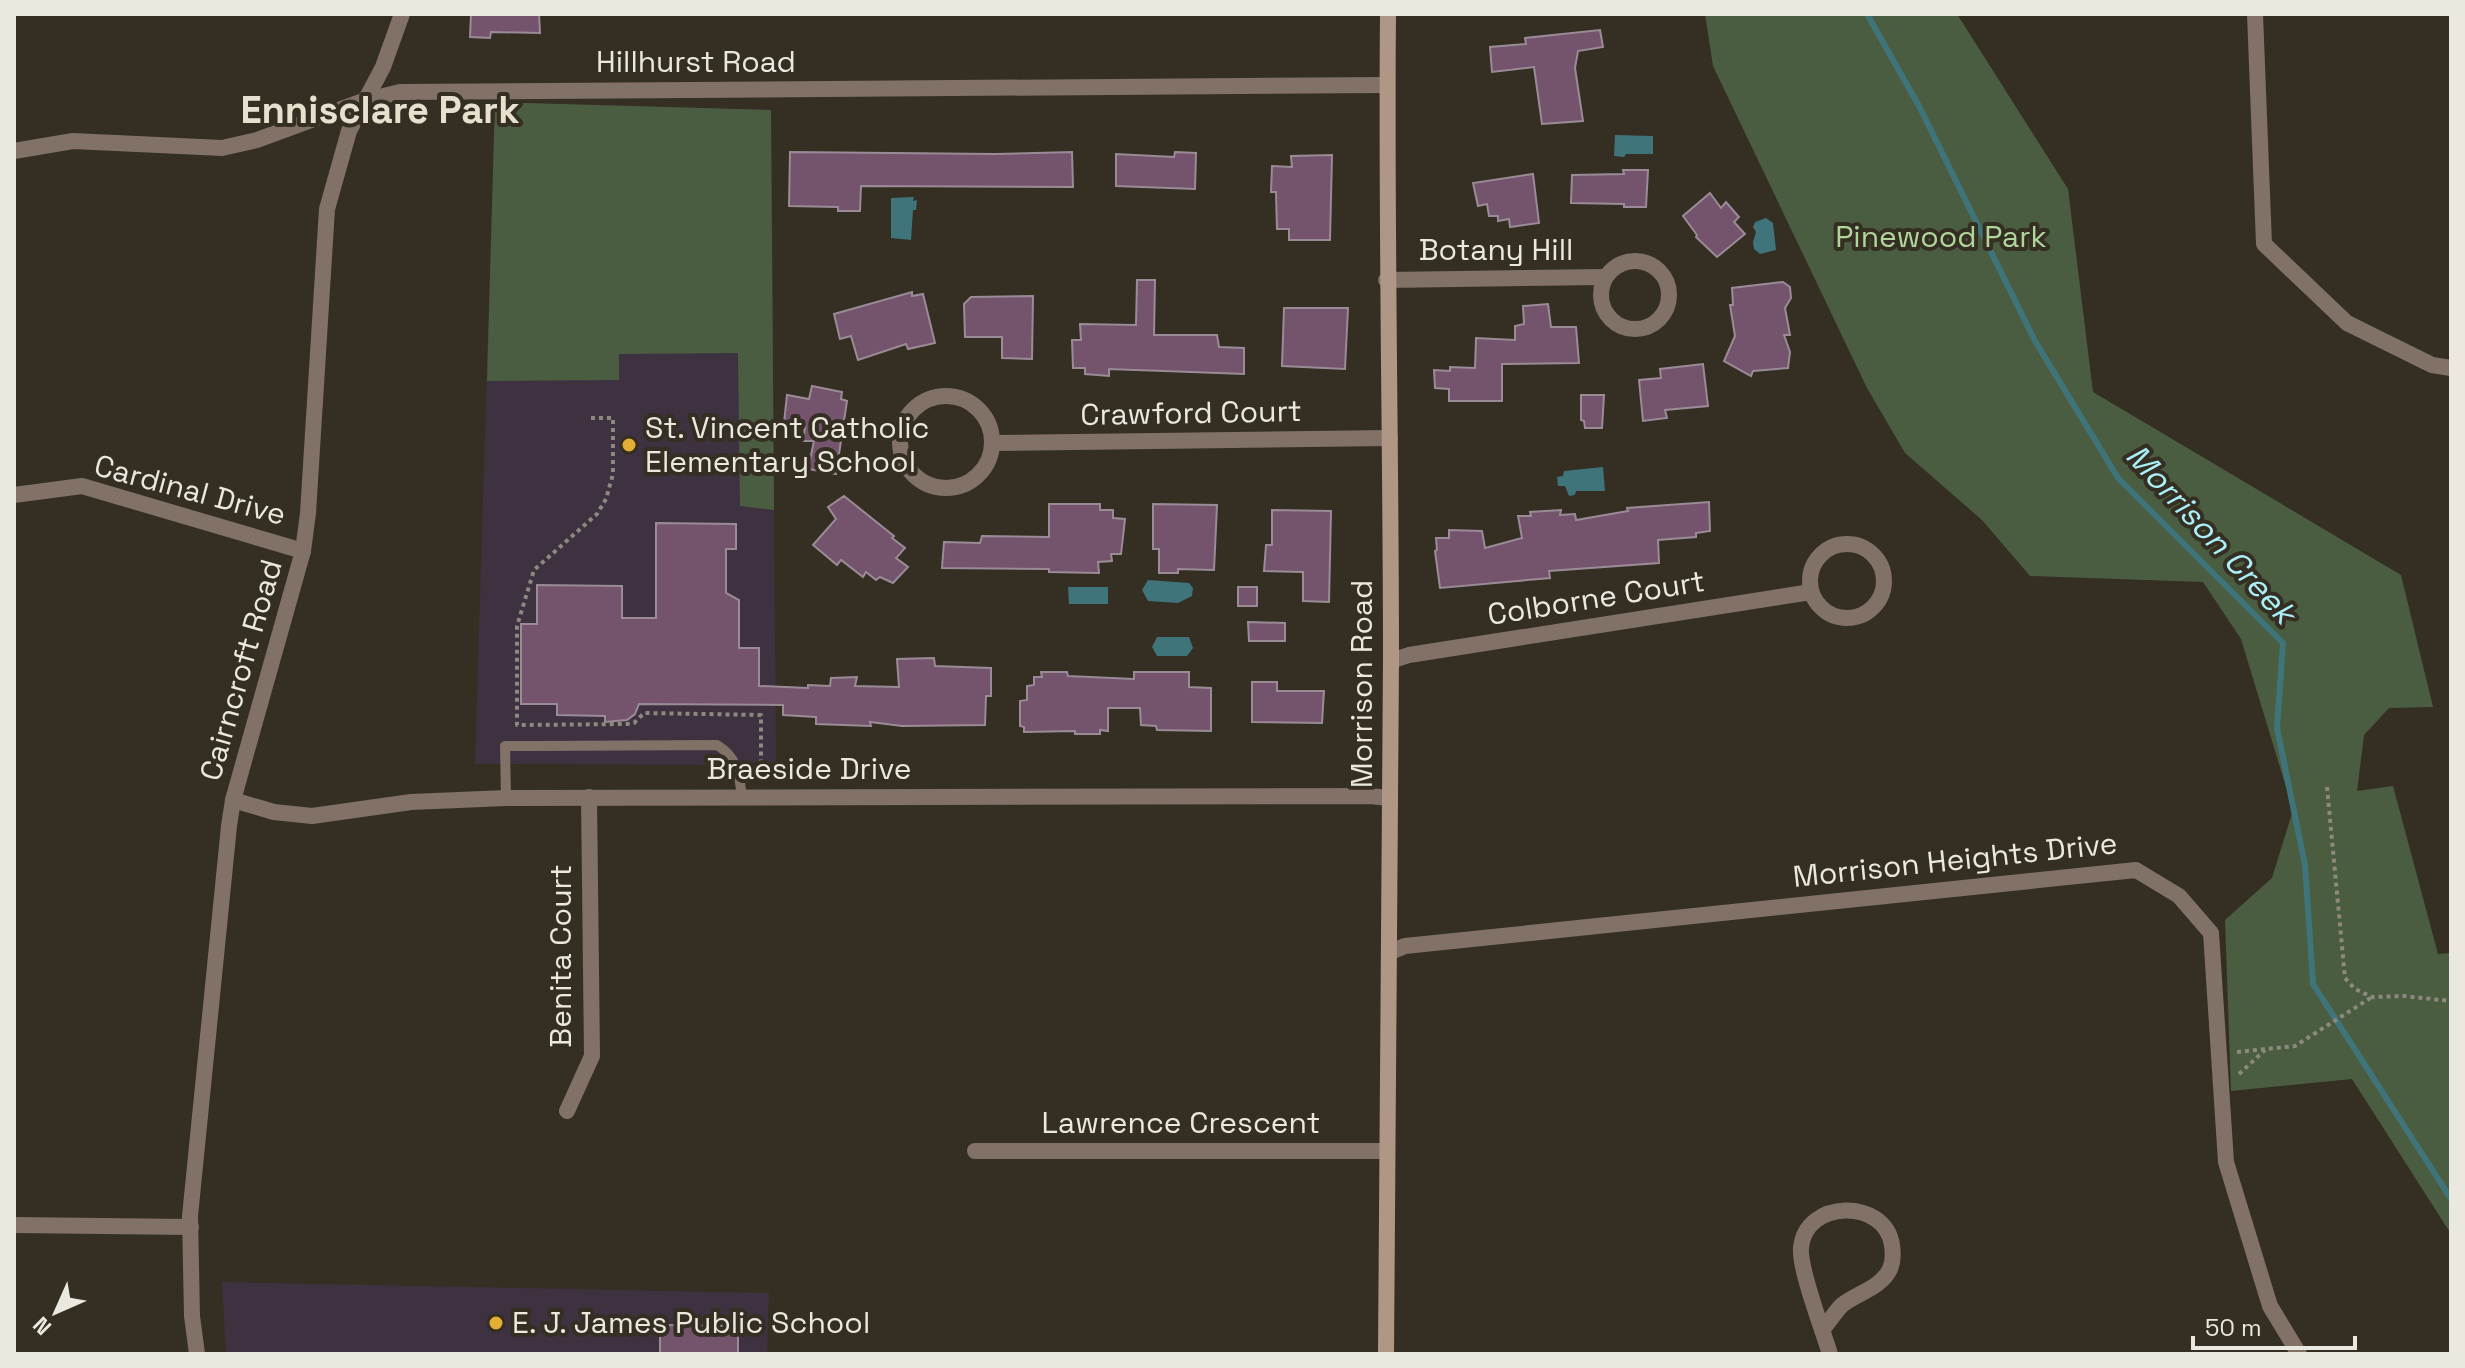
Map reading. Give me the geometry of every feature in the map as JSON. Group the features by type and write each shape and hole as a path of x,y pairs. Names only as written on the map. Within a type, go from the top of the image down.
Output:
{"street":[{"name":"Cairncroft Road","path":"197,1354 192,1316 191,1227 233,800 303,551 327,209 349,131 383,67 402,14"},
{"name":"Morrison Road","path":"1386,1354 1391,661 1386,280 1388,14"},
{"path":"2255,14 2264,244 2347,323 2432,365 2451,368"},
{"name":"Hillhurst Road","path":"14,151 73,141 222,148 257,140 363,101 400,92 1387,85"},
{"name":"Botany Hill","path":"1386,280 1605,277 1621,264 1631,261 1651,265 1666,281 1669,291 1664,313 1656,321 1634,329 1612,321 1601,300 1605,277"},
{"path":"942,396 961,398 978,408 989,424 992,443 988,462 976,477 959,486 940,488 922,481 908,468 901,450 901,431 909,413 924,401 942,396"},
{"name":"Crawford Court","path":"992,443 1390,438"},
{"name":"Cardinal Drive","path":"14,495 82,486 303,551"},
{"path":"1850,544 1872,553 1884,574 1884,586 1873,608 1850,619 1826,613 1811,592 1811,568 1826,550 1837,545 1850,544"},
{"name":"Colborne Court","path":"1391,661 1409,655 1811,592"},
{"name":"Benita Court","path":"567,1111 592,1056 589,797"},
{"name":"Braeside Drive","path":"233,800 274,812 312,816 411,802 506,798 1389,798"},
{"name":"Morrison Heights Drive","path":"1390,952 1405,946 2136,870 2179,896 2211,933 2226,1162 2270,1306 2299,1354"},
{"name":"Lawrence Crescent","path":"975,1151 1386,1151"},
{"path":"1823,1329 1842,1306 1880,1282 1890,1269 1893,1254 1890,1233 1876,1218 1858,1210 1840,1211 1816,1220 1803,1240 1801,1251 1830,1354"},
{"path":"14,1225 191,1227"}],"lane":[{"path":"506,798 505,746 717,745 738,767 742,797"}],"path":[{"path":"591,418 613,418 611,486 597,514 534,570 517,626 517,725 627,724 634,723 644,713 761,715 761,767"},
{"path":"2327,787 2345,978 2355,989 2372,997 2403,996 2451,1001"},
{"path":"2218,1050 2237,1053 2295,1046 2372,997"},
{"path":"2221,1092 2267,1049"}],"shaded area":[{"name":"St. Vincent Catholic Elementary School","path":"495,102 771,110 776,765 475,764"},
{"name":"E. J. James Public School","path":"222,1282 769,1293 767,1354 226,1354"}],"green space":[{"name":"Pinewood Park","path":"1705,14 1957,14 2068,189 2093,392 2401,575 2433,707 2389,708 2364,735 2357,791 2393,786 2438,954 2451,953 2451,1234 2352,1079 2231,1091 2225,920 2272,878 2293,810 2241,639 2203,582 2030,576 1982,520 1905,453 1867,388 1713,66"},
{"path":"495,102 771,110 774,510 740,506 738,353 619,354 619,380 487,381"}],"water":[{"path":"1615,135 1653,136 1653,154 1614,156"},
{"path":"914,197 913,201 917,200 916,210 913,210 911,240 891,238 891,198"},
{"path":"1766,218 1773,223 1776,250 1760,254 1754,249 1756,232 1753,227 1755,222"},
{"path":"1603,467 1605,491 1576,491 1575,495 1569,496 1565,486 1558,486 1557,477 1563,476 1564,471"},
{"path":"1148,580 1189,583 1193,588 1192,596 1178,603 1148,601 1142,590"},
{"path":"1068,587 1108,587 1108,604 1069,604"},
{"path":"1157,637 1189,637 1193,648 1187,656 1157,656 1152,647"}],"building":[{"path":"471,14 539,14 540,33 491,32 490,38 470,37"},
{"path":"1600,30 1603,47 1578,51 1575,68 1583,121 1542,124 1534,67 1492,72 1490,47 1526,44 1525,38"},
{"path":"790,152 1072,152 1073,187 861,186 860,211 838,211 838,207 789,206"},
{"path":"1175,152 1196,153 1195,189 1116,186 1116,154 1174,157"},
{"path":"1332,155 1330,240 1289,240 1289,229 1277,229 1276,192 1271,192 1272,166 1292,167 1291,156"},
{"path":"1623,170 1648,170 1646,207 1571,203 1572,175 1624,174"},
{"path":"1533,174 1539,223 1510,227 1509,219 1498,221 1498,216 1489,216 1487,204 1478,206 1473,183"},
{"path":"1710,193 1721,208 1726,202 1739,217 1734,222 1745,234 1717,257 1696,237 1683,216"},
{"path":"1137,280 1155,280 1154,335 1217,335 1219,347 1244,348 1244,374 1109,369 1109,376 1085,374 1085,368 1073,368 1072,340 1081,340 1080,324 1136,325"},
{"path":"1783,282 1790,287 1791,298 1785,308 1790,335 1784,335 1790,352 1788,368 1753,371 1751,376 1724,361 1735,336 1730,305 1733,305 1732,288"},
{"path":"912,292 912,296 923,294 935,343 908,349 906,344 858,360 851,336 840,339 834,314"},
{"path":"1033,296 1032,359 1002,358 1002,337 965,337 964,304 971,297"},
{"path":"1548,304 1551,327 1576,327 1579,363 1502,364 1502,401 1449,401 1449,389 1435,388 1434,370 1475,368 1476,338 1515,340 1515,326 1524,324 1523,306"},
{"path":"1284,308 1348,308 1345,369 1282,366"},
{"path":"1703,364 1708,406 1665,410 1667,418 1643,421 1639,380 1661,378 1660,369"},
{"path":"812,386 842,392 841,399 847,401 836,474 808,469 814,441 803,441 805,427 784,423 787,395 809,399"},
{"path":"1581,395 1604,395 1602,428 1585,428 1581,420"},
{"path":"844,496 905,548 896,558 908,567 893,583 880,577 876,580 866,572 863,577 841,560 837,565 813,545 836,519 828,507"},
{"path":"1709,502 1710,531 1696,533 1696,537 1658,540 1659,563 1549,571 1550,578 1440,588 1436,538 1449,538 1449,530 1482,531 1485,548 1522,538 1518,516 1531,516 1530,512 1561,510 1560,515 1575,514 1576,520 1628,511 1627,508"},
{"path":"1049,504 1100,504 1100,510 1113,510 1113,518 1125,519 1121,554 1111,554 1112,561 1098,562 1099,573 1049,572 1049,569 942,568 944,542 980,543 982,536 1049,537"},
{"path":"1153,504 1217,505 1214,570 1178,569 1178,573 1159,573 1159,549 1153,549"},
{"path":"1272,510 1331,511 1329,602 1303,601 1303,572 1264,571 1266,545 1272,545"},
{"path":"656,523 736,524 736,549 726,549 726,593 739,600 739,648 759,648 759,686 830,686 831,678 857,677 855,686 899,687 897,659 934,658 935,666 991,668 991,696 986,696 985,725 816,724 816,717 783,715 783,705 639,704 635,714 627,720 605,722 605,716 557,715 557,704 521,704 521,624 537,624 537,585 622,586 622,618 656,618"},
{"path":"1238,587 1257,587 1257,606 1238,606"},
{"path":"1248,622 1285,623 1285,641 1249,641"},
{"path":"1041,672 1134,679 1134,672 1189,672 1189,687 1211,688 1211,731 1157,730 1156,726 1141,725 1140,708 1108,708 1108,731 1100,730 1100,734 1024,732 1024,727 1020,726 1020,701 1027,700 1027,686 1034,685 1034,677 1042,677"},
{"path":"1252,682 1277,682 1277,691 1324,691 1322,723 1252,722"},
{"path":"660,1325 738,1326 738,1354 660,1354"}],"waterway":[{"name":"Morrison Creek","path":"1867,14 1919,106 2035,341 2118,478 2283,643 2277,728 2305,865 2313,984 2451,1199"}],"place":[{"name":"St. Vincent Catholic Elementary School","path":"629,445"},
{"name":"E. J. James Public School","path":"496,1323"}],"district":[{"name":"Ennisclare Park","path":"380,110"}]}
